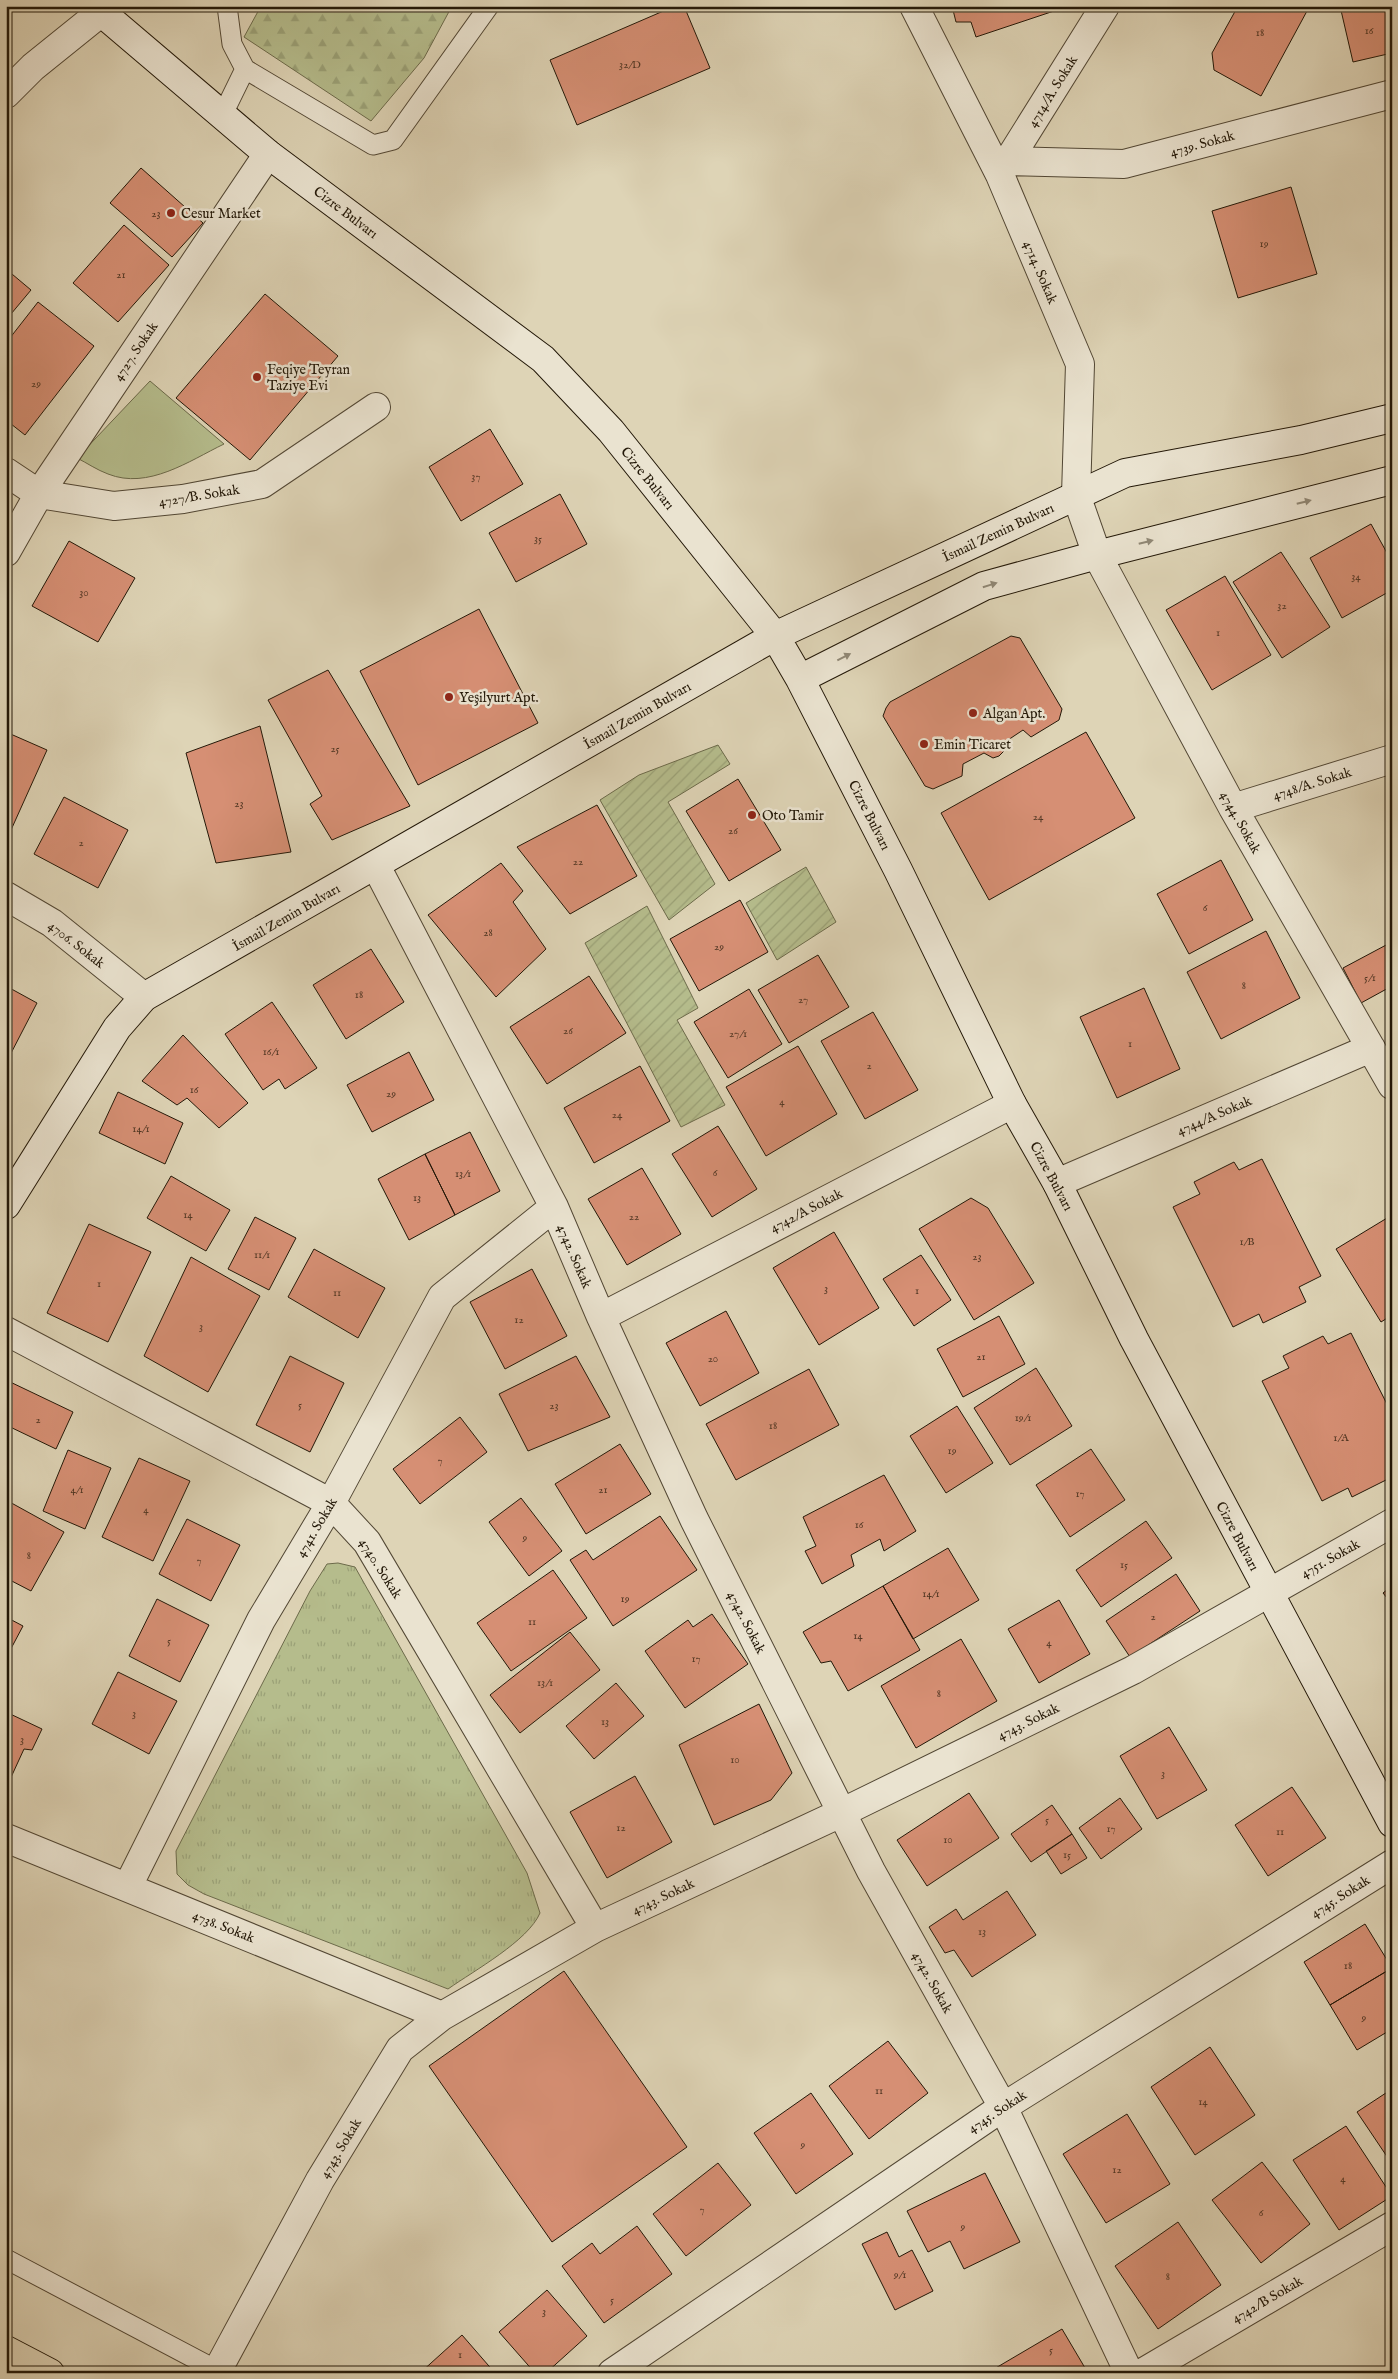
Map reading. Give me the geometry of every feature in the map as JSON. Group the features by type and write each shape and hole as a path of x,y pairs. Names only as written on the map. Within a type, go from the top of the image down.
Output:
{"main road":[{"path":"6,2350 50,2373"}],"street":[{"name":"4714. Sokak","path":"914,6 1004,168 1080,364 1076,495 1097,555"},
{"name":"4714/A. Sokak","path":"1004,168 1105,6"},
{"path":"6,94 33,67 97,10"},
{"name":"Cizre Bulvarı","path":"97,10 268,154 543,359 611,431 775,636 800,679 898,870 1012,1104 1057,1183 1134,1339 1267,1592 1392,1823"},
{"name":"4739. Sokak","path":"1004,168 1124,164 1392,94"},
{"name":"4727. Sokak","path":"6,552 39,494 268,154"},
{"name":"4727/B. Sokak","path":"6,472 39,494 114,506 183,499 262,484 376,407"},
{"name":"İsmail Zemin Bulvarı","path":"6,1205 116,1028 144,997 376,866 775,636 1124,473 1301,440 1392,418"},
{"path":"800,679 984,586 1097,555 1392,480"},
{"name":"4744. Sokak","path":"1097,555 1233,808 1392,1085"},
{"name":"4748/A. Sokak","path":"1233,808 1392,759"},
{"name":"4742. Sokak","path":"376,866 554,1207 601,1316 694,1519 871,1871 1003,2107 1129,2373"},
{"name":"4706. Sokak","path":"6,896 52,923 144,997"},
{"name":"4744/A Sokak","path":"1057,1183 1371,1048"},
{"name":"4742/A Sokak","path":"601,1316 1012,1104"},
{"name":"4741. Sokak","path":"128,1886 261,1620 331,1503 442,1297 554,1207"},
{"name":"4740. Sokak","path":"6,1331 331,1503 367,1542 595,1928"},
{"name":"4751. Sokak","path":"1267,1592 1392,1523"},
{"name":"4743. Sokak","path":"218,2372 320,2180 400,2049 442,2016 595,1928 843,1812 1133,1670 1267,1592"},
{"name":"4738. Sokak","path":"6,1838 128,1886 442,2016"},
{"name":"4745. Sokak","path":"612,2373 1003,2107 1392,1864"},
{"name":"4742/B Sokak","path":"1142,2373 1392,2226"}],"lane":[{"path":"227,6 232,44 245,69 372,145 393,140 489,6"},
{"path":"222,116 245,69"},
{"path":"6,2259 218,2372"}],"green space":[{"path":"261,6 452,6 424,58 371,121 244,37"},
{"path":"150,381 224,444 168,471 138,478 123,478 108,474 77,458"},
{"path":"718,745 730,764 668,802 715,884 669,920 600,800 639,775"},
{"path":"806,867 836,922 777,960 746,903"},
{"path":"647,906 698,1008 677,1020 725,1105 681,1127 585,943"},
{"path":"338,1563 355,1567 527,1873 540,1913 534,1924 513,1944 448,1989 204,1894 188,1885 177,1874 176,1851 310,1591 327,1564"}],"building":[{"path":"675,6 684,6 710,68 577,125 550,60"},
{"path":"952,6 1053,6 1054,11 976,37 971,22 956,22"},
{"path":"1238,6 1298,6 1307,11 1261,96 1214,70 1212,53"},
{"path":"1340,6 1392,6 1392,53 1353,62"},
{"path":"141,168 203,223 172,257 110,203"},
{"path":"1291,187 1317,274 1238,298 1212,211"},
{"path":"124,225 169,265 118,322 73,283"},
{"path":"6,269 31,290 6,320"},
{"name":"Feqiye Teyran Taziye Evi","path":"265,294 338,356 250,460 176,398"},
{"path":"38,302 94,346 25,435 6,420 6,343"},
{"path":"490,429 523,484 461,521 429,467"},
{"path":"560,494 587,544 516,582 489,533"},
{"path":"1371,524 1392,562 1392,590 1342,618 1310,558"},
{"path":"69,541 135,578 98,642 32,606"},
{"path":"1281,552 1330,627 1282,658 1233,582"},
{"path":"1225,576 1271,655 1212,690 1166,610"},
{"name":"Yeşilyurt Apt.","path":"479,609 538,723 418,785 360,671"},
{"name":"Algan Apt.","path":"1011,636 1020,638 1062,709 1059,720 1031,737 1023,730 1005,742 1005,750 999,756 993,758 984,753 963,764 962,776 933,789 925,786 883,716 886,708 890,702"},
{"path":"328,670 410,806 332,840 310,804 322,796 268,700"},
{"path":"260,726 291,852 216,863 186,753"},
{"path":"6,732 47,750 11,830 6,828"},
{"path":"1086,732 1135,818 989,900 941,813"},
{"path":"738,779 781,850 729,881 686,811"},
{"path":"64,797 128,830 98,888 34,854"},
{"path":"597,805 637,876 570,914 517,847"},
{"path":"1221,860 1253,920 1189,954 1157,894"},
{"path":"501,863 523,891 513,902 546,949 496,997 428,915"},
{"path":"740,900 768,952 699,991 670,939"},
{"path":"1266,931 1300,998 1221,1039 1187,972"},
{"path":"1388,944 1392,950 1392,986 1361,1003 1343,968"},
{"path":"371,949 404,1002 346,1039 313,985"},
{"path":"818,955 849,1007 789,1043 758,990"},
{"path":"589,976 626,1033 547,1084 510,1027"},
{"path":"6,986 37,1003 8,1059 6,1058"},
{"path":"1144,988 1180,1069 1117,1098 1080,1017"},
{"path":"749,989 782,1044 728,1078 694,1022"},
{"path":"272,1002 317,1068 285,1089 279,1079 263,1090 225,1034"},
{"path":"873,1012 918,1090 865,1119 821,1041"},
{"path":"183,1035 248,1103 219,1128 187,1098 177,1105 142,1081"},
{"path":"798,1046 837,1114 766,1156 726,1087"},
{"path":"409,1052 434,1100 372,1132 347,1085"},
{"path":"640,1066 670,1121 594,1163 564,1108"},
{"path":"118,1092 183,1123 165,1164 99,1133"},
{"path":"718,1126 757,1189 712,1217 672,1154"},
{"path":"470,1132 500,1191 455,1215 425,1154"},
{"path":"425,1154 455,1215 409,1240 378,1179"},
{"path":"1262,1159 1321,1276 1299,1287 1306,1302 1263,1323 1259,1314 1233,1327 1173,1207 1200,1194 1194,1182 1234,1162 1239,1170"},
{"path":"642,1168 681,1234 627,1265 588,1199"},
{"path":"171,1176 230,1210 206,1251 147,1218"},
{"path":"971,1198 988,1208 1034,1283 974,1320 919,1229"},
{"path":"1392,1215 1392,1315 1381,1322 1336,1249"},
{"path":"255,1217 296,1238 269,1290 228,1269"},
{"path":"89,1224 151,1252 108,1342 47,1313"},
{"path":"834,1232 879,1308 819,1345 773,1268"},
{"path":"314,1249 385,1288 358,1338 288,1297"},
{"path":"921,1255 951,1300 914,1326 883,1279"},
{"path":"191,1257 260,1296 208,1392 144,1356"},
{"path":"532,1269 567,1336 505,1369 470,1302"},
{"path":"726,1311 759,1373 700,1406 666,1343"},
{"path":"999,1316 1025,1364 963,1397 937,1349"},
{"path":"1351,1333 1392,1414 1392,1459 1388,1461 1392,1470 1392,1477 1352,1497 1348,1488 1322,1501 1262,1381 1289,1368 1283,1356 1323,1336 1328,1344"},
{"path":"290,1356 344,1383 310,1452 256,1425"},
{"path":"576,1356 610,1417 528,1451 499,1394"},
{"path":"1036,1368 1072,1426 1010,1465 974,1408"},
{"path":"809,1369 839,1425 736,1480 706,1424"},
{"path":"6,1380 73,1412 56,1449 6,1425"},
{"path":"957,1406 993,1463 946,1493 910,1436"},
{"path":"460,1417 487,1452 420,1504 393,1469"},
{"path":"620,1444 651,1494 586,1534 555,1484"},
{"path":"1091,1449 1125,1500 1070,1537 1036,1485"},
{"path":"68,1450 111,1468 85,1529 43,1511"},
{"path":"139,1458 190,1481 153,1561 102,1537"},
{"path":"884,1475 916,1531 884,1551 880,1539 851,1555 854,1566 822,1584 805,1551 816,1546 803,1517"},
{"path":"521,1498 562,1551 529,1576 489,1522"},
{"path":"6,1500 64,1532 31,1591 6,1578"},
{"path":"660,1516 697,1570 613,1626 570,1560 586,1550 593,1560"},
{"path":"187,1519 240,1545 211,1601 159,1574"},
{"path":"1146,1521 1172,1558 1101,1607 1076,1570"},
{"path":"948,1548 979,1600 913,1639 883,1586"},
{"path":"553,1570 587,1618 511,1671 477,1623"},
{"path":"1176,1574 1200,1611 1130,1657 1106,1621"},
{"path":"883,1586 920,1650 848,1691 831,1661 821,1663 803,1632"},
{"path":"1392,1586 1392,1604 1383,1593"},
{"path":"157,1599 209,1625 180,1682 129,1656"},
{"path":"1059,1600 1090,1654 1039,1683 1008,1629"},
{"path":"712,1614 748,1664 685,1708 645,1651 688,1620 693,1627"},
{"path":"6,1617 23,1626 6,1658"},
{"path":"570,1632 600,1670 520,1733 490,1695"},
{"path":"961,1639 997,1701 916,1748 881,1686"},
{"path":"118,1672 177,1701 149,1754 92,1724"},
{"path":"616,1683 644,1716 594,1759 566,1726"},
{"path":"759,1704 792,1773 771,1800 714,1825 679,1745"},
{"path":"6,1712 42,1729 32,1750 24,1749 7,1786"},
{"path":"1169,1727 1207,1790 1157,1819 1120,1756"},
{"path":"635,1776 672,1842 607,1878 570,1812"},
{"path":"1292,1787 1326,1838 1268,1876 1235,1825"},
{"path":"969,1793 999,1838 927,1886 897,1840"},
{"path":"1120,1798 1142,1829 1101,1859 1079,1828"},
{"path":"1052,1805 1072,1834 1031,1862 1011,1834"},
{"path":"1072,1834 1087,1858 1061,1874 1046,1851"},
{"path":"1007,1891 1036,1935 972,1977 954,1950 945,1953 929,1927 956,1909 963,1920"},
{"path":"1365,1924 1392,1968 1330,2005 1304,1962"},
{"path":"1392,1968 1392,2029 1357,2050 1330,2005"},
{"path":"564,1971 687,2147 552,2242 429,2066"},
{"path":"888,2041 928,2093 869,2139 829,2086"},
{"path":"1210,2047 1255,2115 1195,2155 1151,2087"},
{"path":"1392,2089 1392,2164 1357,2112"},
{"path":"811,2093 853,2154 796,2194 754,2133"},
{"path":"1127,2114 1170,2184 1106,2223 1063,2154"},
{"path":"1346,2126 1392,2196 1339,2230 1293,2160"},
{"path":"1262,2162 1310,2224 1261,2263 1212,2200"},
{"path":"718,2163 751,2205 686,2256 653,2214"},
{"path":"985,2173 1020,2242 964,2269 950,2241 928,2252 907,2211"},
{"path":"1178,2222 1221,2285 1158,2329 1115,2266"},
{"path":"637,2226 672,2274 604,2323 562,2266 592,2243 600,2254"},
{"path":"887,2232 899,2257 912,2250 933,2291 895,2310 862,2244"},
{"path":"547,2290 587,2336 546,2373 535,2373 499,2332"},
{"path":"1062,2329 1088,2373 996,2373 994,2369"},
{"path":"462,2335 495,2373 420,2373"}],"place":[{"name":"Cesur Market","path":"171,213"},
{"name":"Feqiye Teyran Taziye Evi","path":"257,377"},
{"name":"Yeşilyurt Apt.","path":"449,697"},
{"name":"Algan Apt.","path":"973,713"},
{"name":"Emin Ticaret","path":"924,744"},
{"name":"Oto Tamir","path":"752,815"}]}
